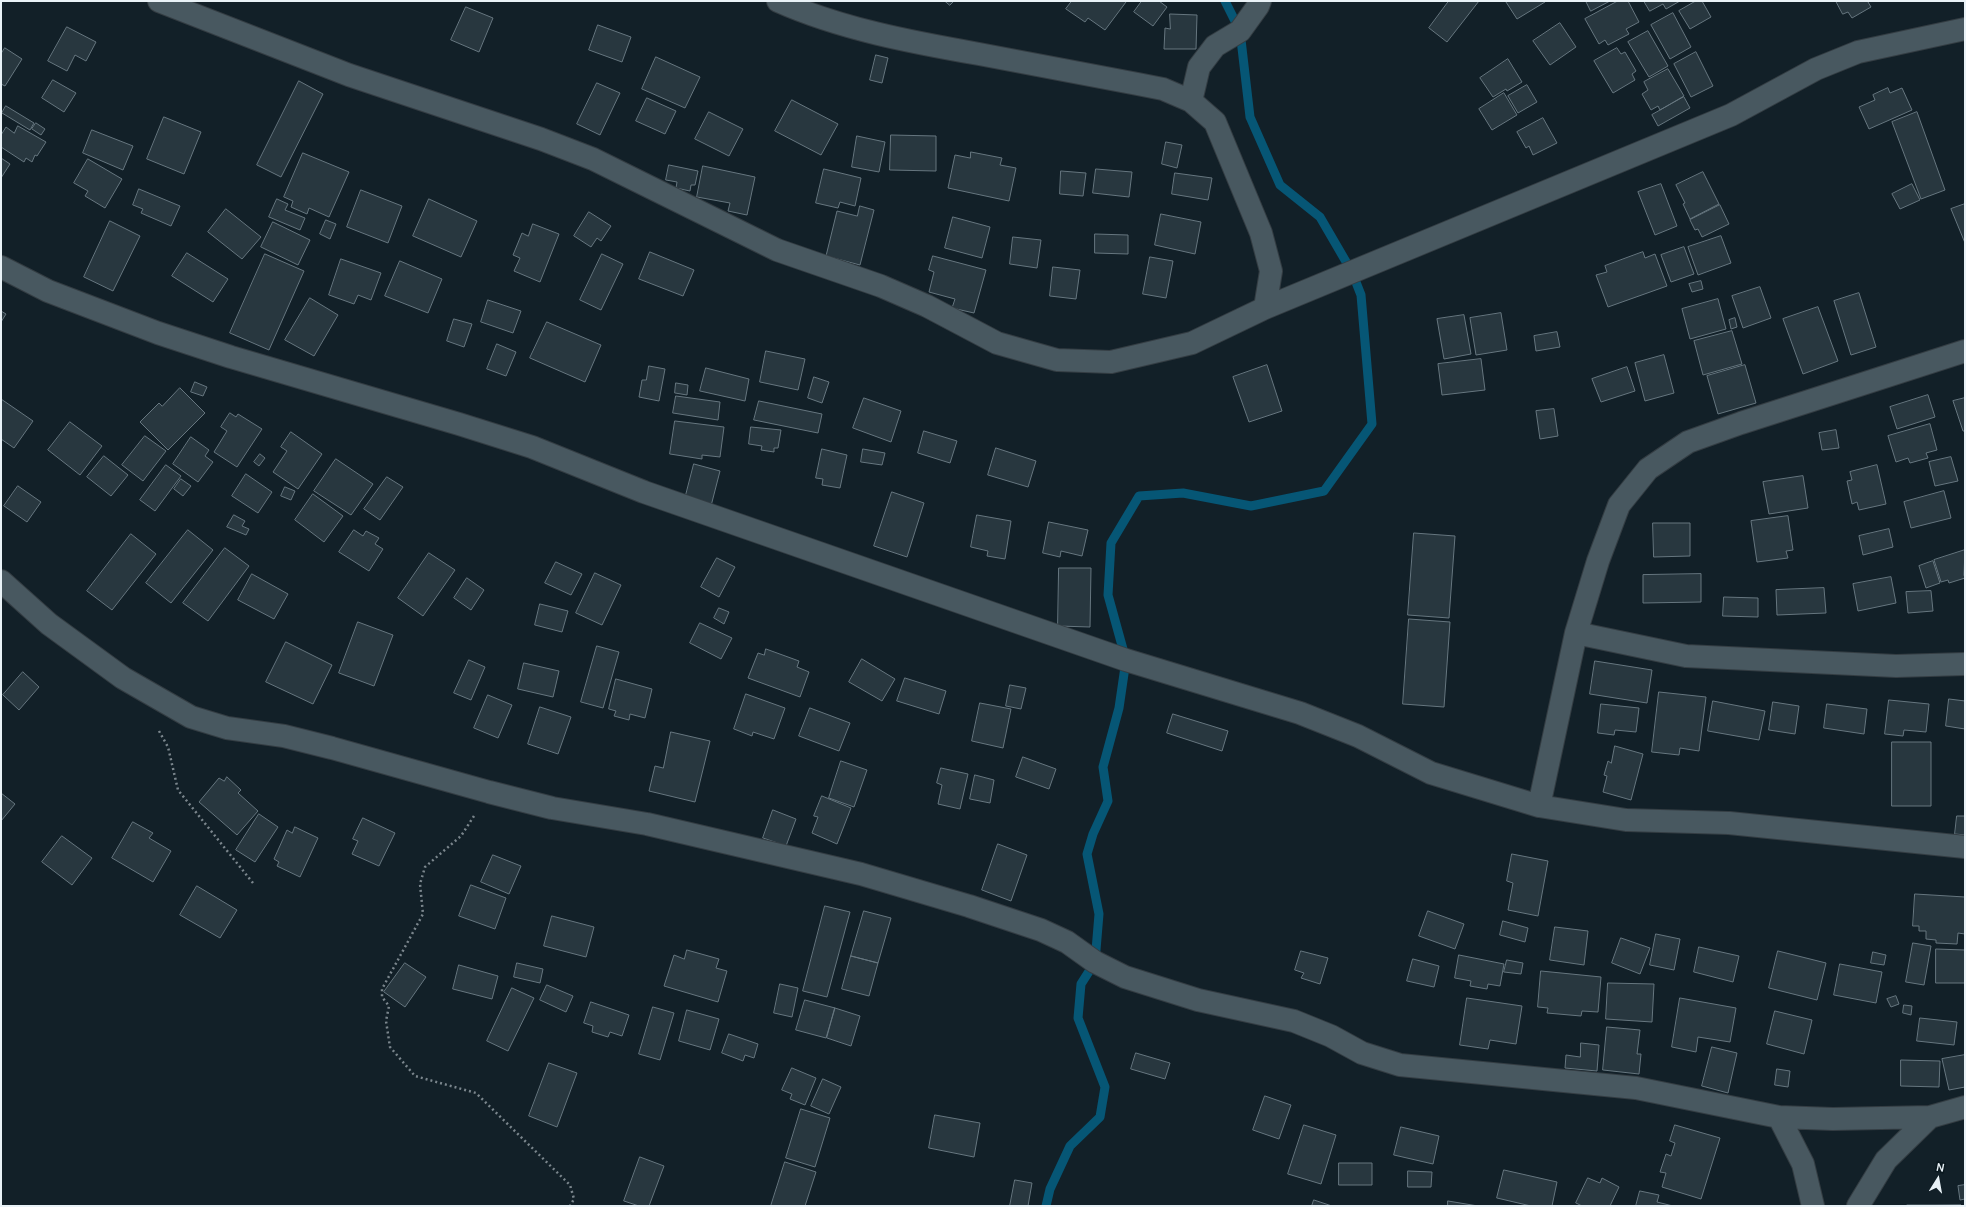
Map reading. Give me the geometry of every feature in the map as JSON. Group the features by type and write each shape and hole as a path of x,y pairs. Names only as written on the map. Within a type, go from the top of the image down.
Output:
{"street":[{"path":"159,1 349,75 541,139 593,159 777,250 882,286 927,306 997,343 1057,360 1111,362 1192,343 1265,308 1731,115 1816,69 1858,52 1965,29"},
{"path":"778,1 795,8 872,32 947,48 1163,89 1191,101 1215,122 1261,233 1271,271 1265,308"},
{"path":"1191,101 1199,67 1215,46 1240,31 1260,1"},
{"path":"1,268 48,291 230,357 532,447 644,492 1126,660 1300,713 1358,736 1430,773 1539,806 1626,820 1729,823 1965,847"},
{"path":"1539,806 1576,633 1598,562 1620,505 1648,469 1688,442 1741,423 1965,351"},
{"path":"1,581 49,624 116,673 191,717 227,728 284,736 332,748 552,808 647,824 853,872 962,904 1041,930 1067,942 1095,962 1125,977 1198,1000 1294,1021 1331,1036 1362,1053 1400,1065 1636,1088 1779,1117 1833,1119 1930,1117 1965,1107"},
{"path":"1576,633 1686,656 1896,666 1965,664"},
{"path":"1779,1117 1803,1164 1813,1206"},
{"path":"1858,1206 1886,1160 1930,1117"}],"path":[{"path":"157,728 168,747 178,790 253,883"},
{"path":"489,792 461,836 425,867 420,884 422,914 382,989 382,997 390,1006 386,1020 390,1047 415,1076 476,1093 570,1185 574,1199 570,1206"}],"building":[{"path":"945,1 954,1 950,5"},
{"path":"1072,1 1126,2 1105,30 1088,18 1085,22 1066,9"},
{"path":"1142,1 1159,1 1167,7 1153,26 1134,12"},
{"path":"1449,1 1479,1 1447,42 1429,28"},
{"path":"1586,1 1610,1 1591,11"},
{"path":"1618,1 1628,1 1639,22 1626,29 1629,34 1608,45 1605,40 1599,44 1585,19"},
{"path":"1644,1 1680,1 1666,9 1663,4 1650,11"},
{"path":"1696,1 1702,1 1711,17 1690,29 1679,11"},
{"path":"1836,1 1870,1 1868,2 1871,7 1852,18 1848,12 1843,14"},
{"path":"1506,2 1545,2 1517,19"},
{"path":"466,7 493,18 479,52 451,40"},
{"path":"1673,13 1691,47 1670,59 1651,25"},
{"path":"1170,14 1197,15 1196,49 1164,49 1165,28 1170,29"},
{"path":"1560,23 1576,47 1550,65 1533,41"},
{"path":"598,25 631,37 622,62 589,50"},
{"path":"67,27 96,42 86,61 75,55 67,71 48,61"},
{"path":"1648,31 1668,66 1649,77 1628,42"},
{"path":"5,48 22,59 5,86 1,84 1,54"},
{"path":"1617,48 1621,54 1625,52 1636,71 1632,74 1635,80 1613,93 1594,61"},
{"path":"1696,52 1713,86 1691,97 1674,64"},
{"path":"876,55 888,58 882,83 870,80"},
{"path":"656,57 700,77 685,108 642,89"},
{"path":"1508,59 1522,82 1493,97 1480,78"},
{"path":"1668,69 1684,96 1660,110 1658,106 1651,110 1642,94 1648,90 1644,82"},
{"path":"53,80 76,93 64,112 42,98"},
{"path":"299,81 323,94 281,177 257,165"},
{"path":"597,83 620,93 600,135 577,124"},
{"path":"1527,85 1537,102 1518,113 1508,96"},
{"path":"1888,88 1890,93 1902,88 1912,110 1869,129 1859,107 1875,100 1873,95"},
{"path":"1504,93 1517,115 1492,130 1479,109"},
{"path":"1684,97 1690,108 1658,126 1652,115"},
{"path":"647,98 676,111 665,134 636,121"},
{"path":"792,100 838,124 821,155 775,131"},
{"path":"6,106 34,123 30,130 2,113"},
{"path":"709,112 743,129 729,156 695,139"},
{"path":"1917,112 1945,190 1921,199 1892,122"},
{"path":"164,117 201,132 184,174 147,159"},
{"path":"1543,118 1557,143 1533,155 1529,146 1526,148 1517,132"},
{"path":"36,123 45,129 41,135 32,129"},
{"path":"18,126 46,142 37,156 35,155 32,162 26,158 24,162 1,147 1,135 6,127 14,133"},
{"path":"92,130 133,146 123,170 83,153"},
{"path":"891,135 936,136 936,171 890,170"},
{"path":"857,136 885,142 879,172 852,167"},
{"path":"1166,142 1182,145 1177,168 1162,164"},
{"path":"971,152 1002,158 1000,165 1016,168 1009,201 948,188 955,155 970,158"},
{"path":"303,153 349,172 329,217 309,208 307,214 291,207 293,201 284,197"},
{"path":"1,158 10,164 1,178"},
{"path":"88,159 122,179 105,208 85,196 88,191 74,183"},
{"path":"669,165 698,171 695,185 691,185 690,191 676,188 677,182 666,180"},
{"path":"703,166 755,177 747,215 728,211 730,203 697,197"},
{"path":"824,169 861,178 855,206 840,202 838,208 816,203"},
{"path":"1096,169 1132,172 1129,197 1093,193"},
{"path":"1061,171 1086,173 1083,196 1060,194"},
{"path":"1703,172 1719,204 1690,219 1683,204 1685,203 1676,185"},
{"path":"1175,173 1212,178 1208,200 1172,194"},
{"path":"1661,184 1677,226 1655,235 1638,192"},
{"path":"1912,184 1920,200 1900,209 1892,194"},
{"path":"139,189 180,206 171,226 141,213 143,209 133,205"},
{"path":"361,190 402,206 388,243 347,227"},
{"path":"277,199 288,204 285,210 305,218 300,230 269,217"},
{"path":"429,199 477,221 461,257 413,236"},
{"path":"1965,204 1965,243 1951,209"},
{"path":"1720,205 1729,224 1702,237 1698,229 1695,230 1690,220"},
{"path":"860,206 874,210 860,265 826,256 837,211 857,216"},
{"path":"226,209 261,237 242,259 208,232"},
{"path":"589,212 611,226 601,241 597,238 591,247 574,236"},
{"path":"1161,214 1201,222 1195,254 1155,245"},
{"path":"953,217 990,227 982,258 945,248"},
{"path":"326,220 336,224 330,239 320,234"},
{"path":"110,221 140,236 113,291 84,277"},
{"path":"273,222 310,240 298,265 261,247"},
{"path":"533,224 559,234 540,282 514,271 520,258 513,255 522,233 528,236"},
{"path":"1095,234 1128,235 1128,254 1095,253"},
{"path":"1721,236 1731,263 1698,275 1688,247"},
{"path":"1013,237 1041,240 1037,268 1010,264"},
{"path":"1684,247 1694,274 1671,282 1661,255"},
{"path":"650,252 694,270 683,296 639,279"},
{"path":"1643,252 1645,258 1655,254 1667,286 1608,307 1596,275 1607,272 1605,266"},
{"path":"187,253 228,279 213,302 172,276"},
{"path":"265,254 304,271 269,350 230,333"},
{"path":"602,254 623,264 601,310 580,300"},
{"path":"933,256 986,270 974,313 952,308 955,299 929,292 934,272 929,270"},
{"path":"1150,257 1173,261 1166,298 1143,294"},
{"path":"341,259 381,273 371,300 358,295 354,304 329,295"},
{"path":"400,261 442,279 428,313 385,296"},
{"path":"1053,267 1080,270 1076,299 1050,296"},
{"path":"1701,281 1703,289 1692,292 1689,284"},
{"path":"1760,287 1771,318 1743,328 1732,296"},
{"path":"1859,293 1876,347 1851,355 1834,301"},
{"path":"310,298 338,315 314,356 285,340"},
{"path":"1718,299 1726,329 1690,339 1682,309"},
{"path":"488,300 521,311 513,333 481,322"},
{"path":"1818,307 1838,361 1803,374 1783,319"},
{"path":"1,311 6,314 1,322"},
{"path":"1501,313 1507,350 1476,355 1470,318"},
{"path":"1464,315 1471,354 1444,359 1437,319"},
{"path":"1735,318 1737,327 1731,329 1729,320"},
{"path":"454,319 472,324 464,347 447,341"},
{"path":"547,322 601,345 585,382 530,358"},
{"path":"1732,331 1742,364 1703,375 1694,341"},
{"path":"1557,332 1560,347 1536,351 1534,336"},
{"path":"497,344 516,352 506,376 487,369"},
{"path":"766,351 805,359 798,390 760,382"},
{"path":"1664,355 1674,393 1645,401 1635,363"},
{"path":"1481,359 1485,390 1442,395 1438,364"},
{"path":"1267,365 1282,411 1249,422 1233,377"},
{"path":"1745,365 1756,403 1718,414 1707,376"},
{"path":"649,366 665,369 659,401 639,397 642,380 646,380"},
{"path":"1627,367 1635,391 1601,402 1592,379"},
{"path":"706,368 749,379 745,401 700,391"},
{"path":"814,377 829,382 822,403 808,398"},
{"path":"195,382 207,387 203,396 191,392"},
{"path":"676,383 688,385 687,395 675,393"},
{"path":"180,388 205,413 168,450 140,422 159,403 162,406"},
{"path":"1928,395 1935,417 1897,429 1890,407"},
{"path":"676,396 720,402 718,420 673,413"},
{"path":"864,398 901,411 891,442 853,428"},
{"path":"1965,398 1965,431 1963,431 1953,401"},
{"path":"1,399 33,421 14,448 1,439"},
{"path":"759,401 822,414 818,433 754,420"},
{"path":"1554,409 1558,436 1540,439 1536,411"},
{"path":"230,413 236,417 238,414 262,429 237,467 214,452 227,431 221,427"},
{"path":"675,421 724,427 720,457 702,455 702,459 670,454"},
{"path":"70,422 102,446 80,475 48,450"},
{"path":"1930,424 1937,450 1926,453 1928,458 1910,463 1908,458 1896,462 1888,436"},
{"path":"751,427 781,430 778,448 774,448 774,452 761,450 762,446 749,444"},
{"path":"1836,430 1839,448 1822,450 1819,433"},
{"path":"924,431 957,441 950,463 918,453"},
{"path":"291,432 322,454 298,489 273,472 287,451 281,447"},
{"path":"145,436 166,451 143,481 122,465"},
{"path":"191,437 209,450 205,456 213,462 198,482 173,464"},
{"path":"996,448 1036,461 1028,487 988,475"},
{"path":"822,449 847,455 840,488 822,485 823,479 816,478"},
{"path":"863,449 885,453 882,465 861,462"},
{"path":"260,454 265,458 259,466 254,462"},
{"path":"104,456 128,475 111,496 87,477"},
{"path":"1951,457 1958,481 1935,486 1929,462"},
{"path":"336,459 373,484 351,515 314,491"},
{"path":"694,464 720,471 711,506 685,499"},
{"path":"166,465 181,476 155,511 140,500"},
{"path":"1877,465 1886,504 1859,510 1857,502 1852,504 1847,481 1852,480 1850,472"},
{"path":"246,474 272,492 258,513 232,496"},
{"path":"1803,476 1808,508 1769,514 1763,482"},
{"path":"387,477 403,487 380,520 364,509"},
{"path":"181,479 191,486 183,496 174,489"},
{"path":"18,486 41,502 27,522 4,506"},
{"path":"285,487 295,491 291,500 281,496"},
{"path":"1944,491 1951,518 1911,528 1904,502"},
{"path":"892,492 924,503 907,557 874,546"},
{"path":"313,494 343,516 324,542 295,520"},
{"path":"234,515 245,521 242,526 249,529 246,535 227,527"},
{"path":"977,515 1011,521 1005,559 987,556 988,551 971,547"},
{"path":"1788,516 1793,550 1786,551 1788,558 1757,562 1751,521"},
{"path":"1049,522 1088,530 1082,556 1061,551 1060,557 1043,553"},
{"path":"1653,523 1690,523 1690,556 1654,557"},
{"path":"1889,529 1893,547 1863,555 1859,536"},
{"path":"188,530 213,550 171,603 146,583"},
{"path":"354,530 363,536 366,531 379,538 375,544 383,549 369,571 339,552"},
{"path":"1414,533 1455,536 1449,618 1408,615"},
{"path":"131,534 156,554 112,610 87,591"},
{"path":"225,548 249,566 208,621 183,603"},
{"path":"1965,550 1965,578 1949,583 1948,580 1941,582 1934,560"},
{"path":"429,553 455,570 423,616 398,598"},
{"path":"717,558 735,567 719,597 701,587"},
{"path":"1933,561 1940,583 1926,588 1919,566"},
{"path":"556,562 582,574 571,595 545,583"},
{"path":"1059,568 1091,568 1090,627 1058,626"},
{"path":"595,573 621,585 602,625 576,613"},
{"path":"252,574 288,594 274,619 238,600"},
{"path":"1701,574 1701,602 1643,603 1643,575"},
{"path":"1891,577 1896,603 1858,611 1853,584"},
{"path":"467,578 484,590 471,610 454,598"},
{"path":"1824,588 1826,613 1777,615 1776,590"},
{"path":"1931,591 1933,611 1908,613 1906,592"},
{"path":"1724,597 1758,598 1758,617 1723,616"},
{"path":"540,604 568,611 562,632 535,625"},
{"path":"719,608 729,612 724,624 714,618"},
{"path":"1409,619 1450,622 1444,707 1403,704"},
{"path":"358,622 393,635 374,686 339,673"},
{"path":"700,623 732,638 721,659 690,643"},
{"path":"286,642 332,665 313,704 266,682"},
{"path":"597,646 619,652 603,708 581,702"},
{"path":"766,649 799,661 797,667 809,672 800,697 748,678 758,653 764,655"},
{"path":"862,659 895,679 882,701 849,682"},
{"path":"469,660 485,667 471,700 454,693"},
{"path":"1595,661 1652,670 1647,703 1590,694"},
{"path":"524,663 559,671 553,697 518,689"},
{"path":"23,672 39,687 19,710 3,695"},
{"path":"905,678 946,691 939,714 897,701"},
{"path":"616,679 652,689 645,718 630,714 629,720 614,716 616,711 609,709"},
{"path":"1010,685 1026,688 1021,709 1006,706"},
{"path":"1659,692 1706,697 1699,751 1680,748 1679,755 1652,752"},
{"path":"746,694 785,708 774,739 753,732 752,736 734,729"},
{"path":"488,695 512,705 498,738 474,728"},
{"path":"1949,699 1965,701 1965,729 1946,726"},
{"path":"1889,700 1929,704 1926,732 1904,730 1903,736 1885,734"},
{"path":"1713,701 1765,711 1759,740 1708,731"},
{"path":"1773,702 1799,706 1795,734 1769,730"},
{"path":"980,703 1011,709 1003,748 972,741"},
{"path":"1601,704 1639,708 1636,732 1615,730 1614,735 1598,733"},
{"path":"1827,704 1867,709 1864,734 1824,728"},
{"path":"540,707 571,717 558,754 528,744"},
{"path":"810,708 850,723 839,751 799,736"},
{"path":"1173,714 1228,731 1222,751 1167,733"},
{"path":"671,732 710,741 695,802 649,791 655,766 663,768"},
{"path":"1892,742 1931,742 1931,806 1892,806"},
{"path":"1615,746 1643,754 1631,800 1603,792 1607,776 1604,775 1608,761 1611,763"},
{"path":"1023,757 1056,769 1049,789 1016,777"},
{"path":"841,761 867,770 854,807 829,798"},
{"path":"941,768 968,774 960,809 938,804 942,785 937,783"},
{"path":"975,775 994,780 990,803 970,799"},
{"path":"227,777 241,790 238,793 258,811 237,835 199,802 219,778 224,781"},
{"path":"1,793 15,804 1,821"},
{"path":"822,796 851,808 837,844 812,833 818,817 814,816"},
{"path":"773,810 796,819 786,846 763,838"},
{"path":"259,814 278,827 255,862 236,850"},
{"path":"1957,816 1965,816 1965,835 1955,834"},
{"path":"363,818 395,833 379,866 352,854 358,841 353,839"},
{"path":"133,822 153,833 149,838 171,851 153,882 112,858"},
{"path":"295,827 318,838 300,877 277,866 279,862 274,859 287,830 292,833"},
{"path":"62,836 92,858 72,885 42,862"},
{"path":"998,844 1027,855 1011,901 982,890"},
{"path":"1512,854 1548,861 1538,916 1508,910 1513,883 1507,881"},
{"path":"493,855 521,866 509,894 481,882"},
{"path":"471,885 506,898 495,929 459,916"},
{"path":"197,886 237,910 220,938 180,915"},
{"path":"1915,894 1965,897 1965,934 1958,933 1957,944 1936,943 1936,940 1926,939 1926,931 1919,931 1919,926 1913,926"},
{"path":"825,906 850,912 827,997 803,991"},
{"path":"864,911 891,918 878,963 851,956"},
{"path":"1428,911 1464,924 1455,949 1419,936"},
{"path":"552,916 594,927 586,957 544,946"},
{"path":"1503,921 1528,928 1525,942 1500,935"},
{"path":"1555,927 1588,931 1584,965 1550,960"},
{"path":"1656,934 1680,939 1674,970 1650,965"},
{"path":"1621,938 1650,948 1640,974 1612,963"},
{"path":"1913,943 1931,946 1924,985 1906,982"},
{"path":"1699,947 1739,956 1733,982 1694,972"},
{"path":"1936,949 1965,950 1965,983 1936,983"},
{"path":"687,950 719,959 716,968 727,971 718,1002 664,986 674,955 684,959"},
{"path":"1301,951 1328,958 1320,984 1301,978 1304,973 1295,970"},
{"path":"1778,951 1826,963 1817,1000 1769,988"},
{"path":"1873,952 1886,955 1884,965 1871,963"},
{"path":"1459,955 1504,964 1500,986 1488,984 1487,989 1470,986 1471,981 1455,978"},
{"path":"851,956 878,963 869,996 842,989"},
{"path":"1413,959 1439,966 1434,987 1407,981"},
{"path":"1507,960 1523,963 1521,974 1504,972"},
{"path":"405,963 426,977 405,1007 384,992"},
{"path":"517,963 543,969 540,983 514,977"},
{"path":"1840,964 1882,972 1876,1003 1834,995"},
{"path":"459,965 498,976 492,999 453,989"},
{"path":"1541,971 1601,977 1598,1012 1582,1011 1581,1016 1547,1013 1548,1008 1538,1007"},
{"path":"1608,983 1654,984 1652,1022 1606,1019"},
{"path":"780,984 798,988 792,1017 774,1013"},
{"path":"547,985 573,996 566,1012 540,1000"},
{"path":"512,988 534,998 508,1051 487,1041"},
{"path":"1896,996 1899,1004 1891,1007 1887,999"},
{"path":"1467,998 1522,1006 1516,1044 1490,1040 1488,1049 1460,1045"},
{"path":"1680,998 1736,1008 1730,1042 1698,1037 1696,1052 1672,1047"},
{"path":"805,1000 835,1008 826,1038 796,1030"},
{"path":"591,1002 629,1015 622,1036 610,1032 608,1037 592,1032 593,1026 584,1023"},
{"path":"1904,1005 1912,1006 1911,1015 1903,1013"},
{"path":"653,1007 674,1013 660,1060 639,1054"},
{"path":"835,1008 860,1016 851,1046 827,1038"},
{"path":"687,1010 719,1019 710,1050 679,1041"},
{"path":"1775,1011 1812,1020 1804,1054 1767,1044"},
{"path":"1920,1018 1957,1022 1954,1045 1917,1041"},
{"path":"1607,1027 1640,1030 1637,1054 1641,1054 1639,1074 1603,1070"},
{"path":"729,1034 758,1044 754,1058 745,1055 743,1061 722,1053"},
{"path":"1581,1043 1599,1045 1597,1071 1565,1068 1566,1055 1580,1057"},
{"path":"1712,1047 1737,1053 1728,1093 1702,1086"},
{"path":"1136,1053 1170,1063 1165,1079 1131,1069"},
{"path":"1965,1055 1965,1087 1949,1090 1942,1059"},
{"path":"1901,1060 1940,1061 1939,1087 1901,1086"},
{"path":"549,1063 577,1073 557,1127 529,1116"},
{"path":"792,1068 816,1078 805,1105 790,1099 792,1094 782,1090"},
{"path":"1777,1069 1790,1071 1788,1087 1775,1085"},
{"path":"823,1079 841,1087 829,1114 811,1106"},
{"path":"1265,1096 1291,1105 1279,1139 1253,1130"},
{"path":"801,1109 830,1118 815,1167 786,1158"},
{"path":"935,1115 980,1123 974,1157 929,1148"},
{"path":"1304,1125 1336,1135 1321,1184 1288,1174"},
{"path":"1675,1125 1720,1138 1701,1199 1662,1187 1666,1173 1660,1172 1666,1154 1671,1156 1675,1143 1670,1141"},
{"path":"1401,1127 1439,1136 1433,1164 1394,1155"},
{"path":"640,1157 664,1166 649,1206 639,1206 624,1201"},
{"path":"785,1162 816,1172 805,1206 771,1206"},
{"path":"1339,1163 1372,1163 1372,1185 1339,1185"},
{"path":"1504,1170 1557,1182 1552,1206 1531,1206 1497,1198"},
{"path":"1408,1171 1432,1172 1431,1187 1408,1187"},
{"path":"1588,1178 1600,1183 1602,1178 1619,1187 1610,1206 1582,1206 1576,1203"},
{"path":"1015,1180 1032,1183 1028,1206 1010,1206"},
{"path":"1965,1185 1965,1199 1960,1200 1958,1186"},
{"path":"1640,1191 1659,1195 1657,1202 1673,1206 1636,1206"},
{"path":"1314,1200 1332,1206 1312,1206"},
{"path":"1448,1201 1478,1206 1448,1206"},
{"path":"1907,1205 1961,1205 1907,1206"}],"waterway":[{"path":"1046,1206 1050,1189 1070,1146 1100,1117 1105,1087 1078,1018 1081,984 1095,962 1099,914 1087,854 1093,834 1108,801 1103,767 1119,708 1126,660 1108,595 1111,543 1139,496 1183,493 1251,506 1324,491 1372,424 1361,295 1352,272 1320,217 1280,185 1250,117 1240,31 1225,1"}]}
